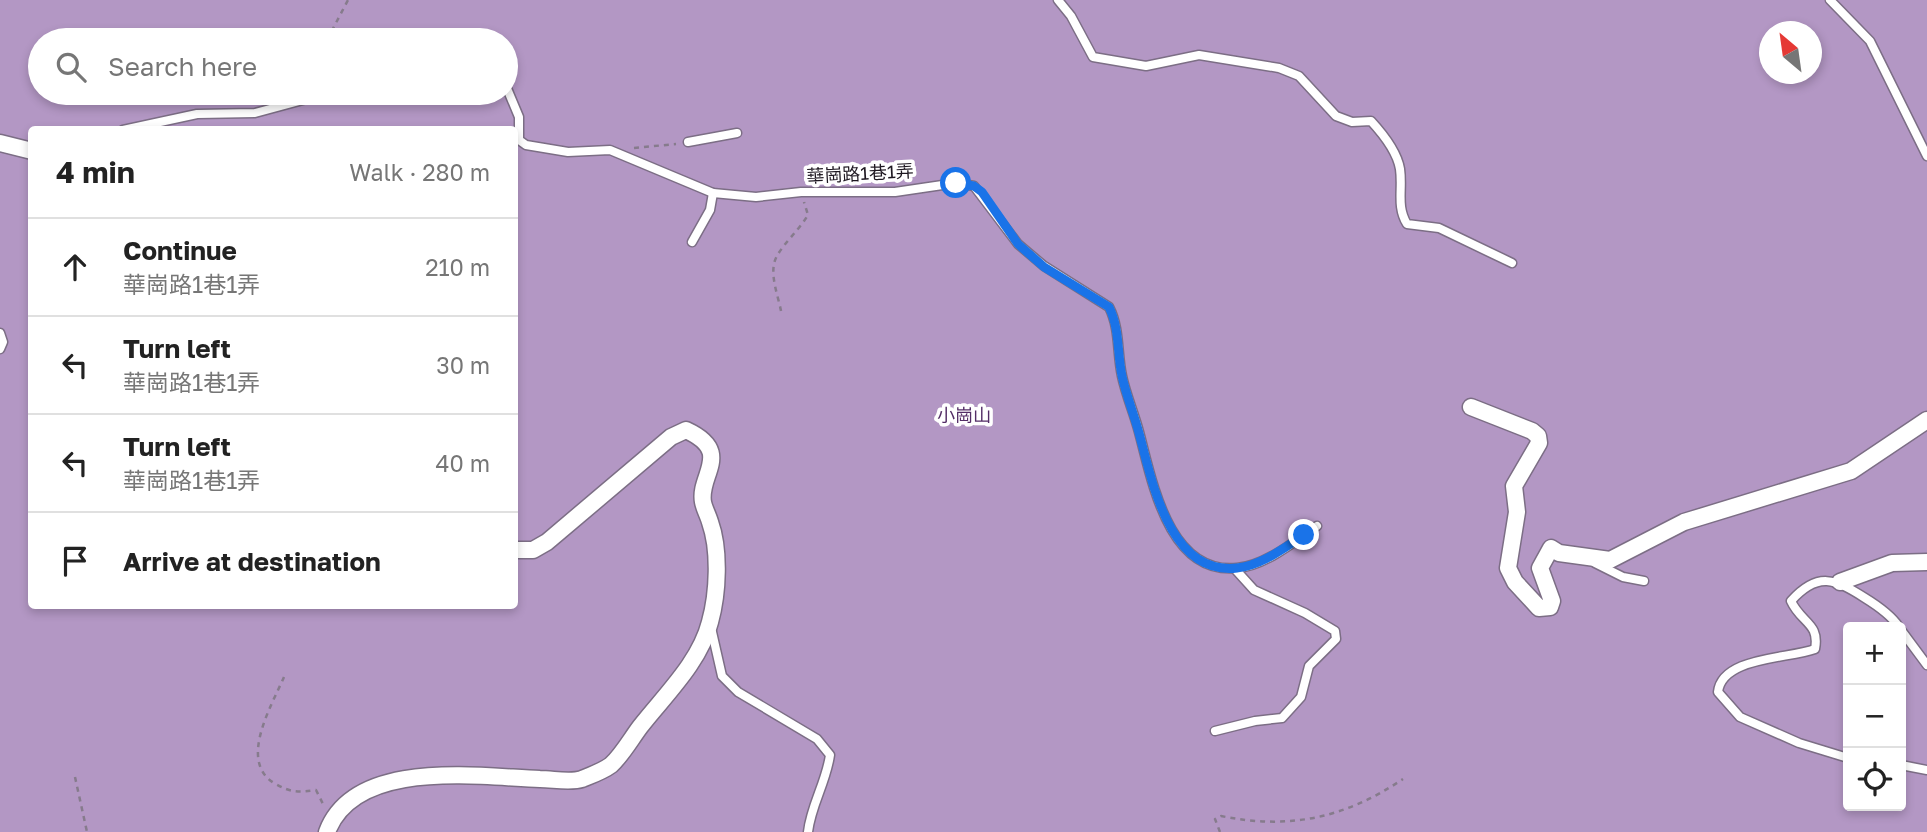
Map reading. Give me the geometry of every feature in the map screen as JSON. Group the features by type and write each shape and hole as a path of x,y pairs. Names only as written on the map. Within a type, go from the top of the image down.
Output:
{"street":[{"path":"0,143 28,150"},
{"path":"1471,407 1538,436 1539,443 1514,485 1517,512 1507,568 1515,582 1539,608 1545,609 1550,607 1552,601 1540,568 1543,557 1551,548 1559,553 1572,552 1587,558 1611,559 1684,522 1851,471 1927,420"},
{"path":"329,827 349,801 371,788 402,780 423,776 579,780 612,764 698,653 710,622 716,556 713,531 702,500 711,468 710,452 697,435 685,430 653,450 547,542 533,550 518,550"},
{"path":"1840,582 1892,563 1927,562"}],"lane":[{"path":"1058,0 1071,16 1093,57 1146,66 1199,55 1279,68 1299,76 1336,116 1352,122 1371,121 1385,137 1400,167 1400,213 1407,224 1439,228 1512,263"},
{"path":"1830,0 1870,41 1927,156"},
{"path":"142,126 197,114 255,113 285,105"},
{"name":"華崗路1巷1弄","path":"514,105 519,117 519,141 526,145 568,152 610,150 713,193 756,197 801,192 895,192 956,183 974,186 982,192 1018,244 1044,267 1109,307 1114,317 1122,375 1153,490 1166,521 1184,546 1201,560 1235,569"},
{"path":"688,142 737,133"},
{"path":"692,242 710,210 713,193"},
{"path":"0,334 3,342 0,349"},
{"path":"1215,731 1255,721 1282,719 1301,697 1309,666 1336,639 1335,631 1306,613 1254,590 1235,569 1271,555 1317,526"},
{"path":"1587,558 1623,577 1644,581"},
{"path":"1843,756 1799,743 1740,717 1718,692 1720,679 1728,671 1815,649 1817,637 1814,628 1797,616 1791,601 1802,588 1822,580 1840,582 1879,607 1894,622"},
{"path":"710,622 714,652 722,676 738,692 817,738 830,755 828,774 810,815 808,832"},
{"path":"1906,636 1927,665"},
{"path":"1906,766 1927,770"}],"path":[{"path":"333,28 348,0"},
{"path":"610,150 688,142"},
{"path":"781,311 773,271 776,256 796,235 808,215 801,192"},
{"path":"284,677 257,748 257,766 270,781 294,793 316,790 329,827"},
{"path":"75,777 88,832"},
{"path":"1220,832 1215,819 1221,816 1263,824 1342,813 1374,799 1403,779"}],"green space":[{"name":"小崗山","path":"0,0 1927,0 1927,832 0,832"}],"route":[{"path":"956,183 974,186 982,192 1018,244 1044,267 1109,307 1114,317 1122,375 1153,490 1166,521 1184,546 1201,560 1235,569 1271,555 1304,535"}]}
